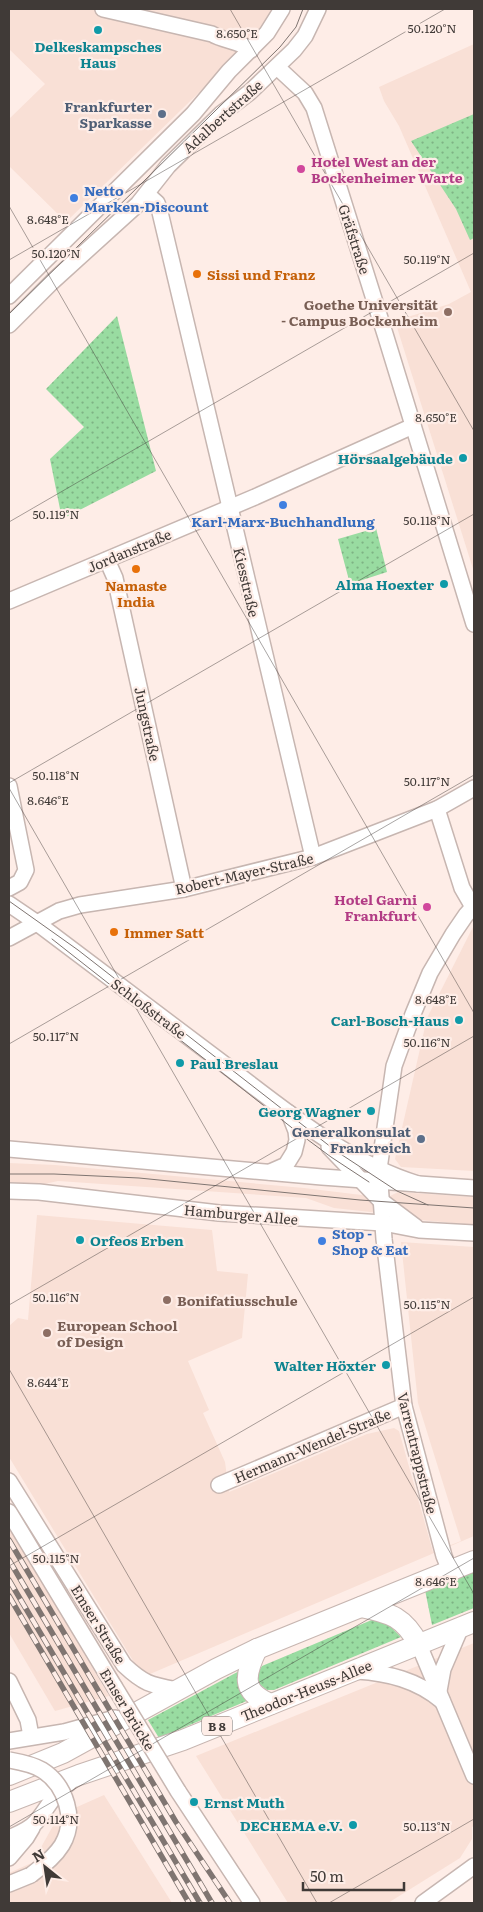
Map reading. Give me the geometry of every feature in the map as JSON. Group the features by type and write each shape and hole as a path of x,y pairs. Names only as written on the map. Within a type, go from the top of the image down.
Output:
{"main road":[{"path":"9,1774 63,1753 177,1690 257,1649 474,1561"},
{"path":"362,1607 380,1610 395,1617 408,1627 418,1645"},
{"name":"Theodor-Heuss-Allee","path":"9,1802 79,1775 183,1740 468,1624"},
{"path":"257,1649 248,1666 247,1682 256,1696 272,1704"}],"street":[{"path":"103,9 212,34 251,50"},
{"name":"Adalbertstraße","path":"9,296 193,114 229,71 251,50 275,22 282,9"},
{"name":"Adalbertstraße","path":"9,325 52,282 147,194 168,166 220,114 250,92 277,67 305,36 318,9"},
{"name":"Gräfstraße","path":"277,67 305,93 314,108 474,624"},
{"name":"Kiesstraße","path":"147,194 158,203 313,858"},
{"path":"104,201 112,198 120,204 120,219"},
{"name":"Jordanstraße","path":"9,601 414,426"},
{"name":"Jungstraße","path":"107,560 115,578 184,889"},
{"path":"9,786 26,870 20,882 9,888"},
{"name":"Robert-Mayer-Straße","path":"9,938 59,911 80,905 184,889 313,858 437,809 474,788"},
{"path":"437,809 462,888 474,907"},
{"name":"Schloßstraße","path":"9,904 37,923 314,1132 379,1175 418,1184 474,1188"},
{"name":"Varrentrappstraße","path":"450,1571 444,1556 404,1406 380,1200 379,1175 394,1066 400,1049 430,973 453,934 474,907"},
{"path":"270,1172 286,1165 294,1152 297,1140 296,1131 289,1113"},
{"name":"Schloßstraße","path":"314,1132 362,1179 380,1200 419,1230"},
{"path":"9,1149 362,1179 379,1175"},
{"name":"Hamburger Allee","path":"9,1191 39,1192 219,1214 383,1223 419,1230 474,1233"},
{"name":"Hermann-Wendel-Straße","path":"219,1485 404,1406"},
{"name":"Emser Straße","path":"9,1481 124,1665 140,1680 153,1686 177,1690"},
{"name":"Emser Brücke","path":"9,1512 190,1812 252,1903"},
{"path":"441,1697 443,1669 468,1624"},
{"path":"418,1645 474,1776"},
{"path":"353,1671 379,1672 416,1684 441,1697"},
{"path":"9,1681 28,1720 31,1736"},
{"path":"9,1741 64,1732 143,1709"},
{"path":"9,1760 42,1770 52,1778 59,1786 65,1798 69,1817 66,1837 55,1855 31,1875 9,1884"},
{"name":"Theodor-Heuss-Allee","path":"9,1858 26,1838 52,1798 79,1775"},
{"name":"Theodor-Heuss-Allee","path":"9,1838 25,1831 36,1822"},
{"path":"423,1903 471,1869"}],"shaded area":[{"path":"9,9 276,9 274,15 219,73 66,222 9,166 9,119 45,84 9,49"},
{"name":"Goethe Universität - Campus Bockenheim","path":"474,44 474,572 395,321 449,304 471,292 399,126 384,101 379,87"},
{"path":"474,925 474,1171 401,1167 395,1159 427,1018"},
{"path":"9,1163 55,1165 304,1188 386,1198 398,1192 474,1197 474,1225 334,1208 306,1198 58,1181 40,1185 9,1182"},
{"path":"37,1215 212,1230 217,1271 248,1274 242,1338 188,1361 209,1410 203,1413 225,1462 229,1492 367,1434 394,1428 399,1431 433,1552 461,1541 418,1403 401,1242 474,1247 474,1536 143,1677 9,1457 9,1326 18,1318 28,1320"},
{"path":"9,1527 109,1696 55,1711 9,1633"},
{"path":"474,1643 474,1826 472,1827 472,1839 460,1858 388,1903 288,1903 196,1756"},
{"path":"104,1795 172,1903 9,1903 9,1873 45,1857 39,1851 59,1815"}],"green space":[{"path":"474,114 474,238 470,240 456,209 411,141"},
{"path":"117,316 156,471 62,519 50,459 84,427 46,389"},
{"path":"376,528 387,572 350,584 338,539"},
{"path":"474,1569 474,1608 432,1625 425,1590"},
{"path":"374,1619 384,1620 401,1637 274,1690 267,1690 259,1684 257,1674 262,1666"},
{"path":"243,1669 249,1700 159,1738 148,1720"}],"tram line":[{"path":"9,314 280,47 296,27 303,9"},
{"path":"9,901 78,950 336,1151 397,1191 428,1205"},
{"path":"52,939 296,1131 369,1182"},
{"path":"9,1174 139,1178 360,1200 474,1208"}],"railway":[{"path":"9,1540 176,1822 230,1903"},
{"path":"9,1560 212,1903"},
{"path":"9,1580 200,1903"},
{"path":"9,1596 189,1903"}],"place":[{"name":"Delkeskampsches Haus","path":"98,30"},
{"name":"Frankfurter Sparkasse","path":"162,114"},
{"name":"Hotel West an der Bockenheimer Warte","path":"301,169"},
{"name":"Netto Marken-Discount","path":"74,198"},
{"name":"Sissi und Franz","path":"197,274"},
{"name":"Goethe Universität - Campus Bockenheim","path":"448,312"},
{"name":"Hörsaalgebäude","path":"463,458"},
{"name":"Karl-Marx-Buchhandlung","path":"283,505"},
{"name":"Namaste India","path":"136,569"},
{"name":"Alma Hoexter","path":"444,584"},
{"name":"Hotel Garni Frankfurt","path":"427,907"},
{"name":"Immer Satt","path":"114,932"},
{"name":"Carl-Bosch-Haus","path":"459,1020"},
{"name":"Paul Breslau","path":"180,1063"},
{"name":"Georg Wagner","path":"371,1111"},
{"name":"Generalkonsulat Frankreich","path":"421,1139"},
{"name":"Orfeos Erben","path":"80,1240"},
{"name":"Stop - Shop & Eat","path":"322,1241"},
{"name":"Bonifatiusschule","path":"167,1300"},
{"name":"European School of Design","path":"47,1333"},
{"name":"Walter Höxter","path":"386,1365"},
{"name":"Ernst Muth","path":"194,1802"},
{"name":"DECHEMA e.V.","path":"353,1825"}]}
